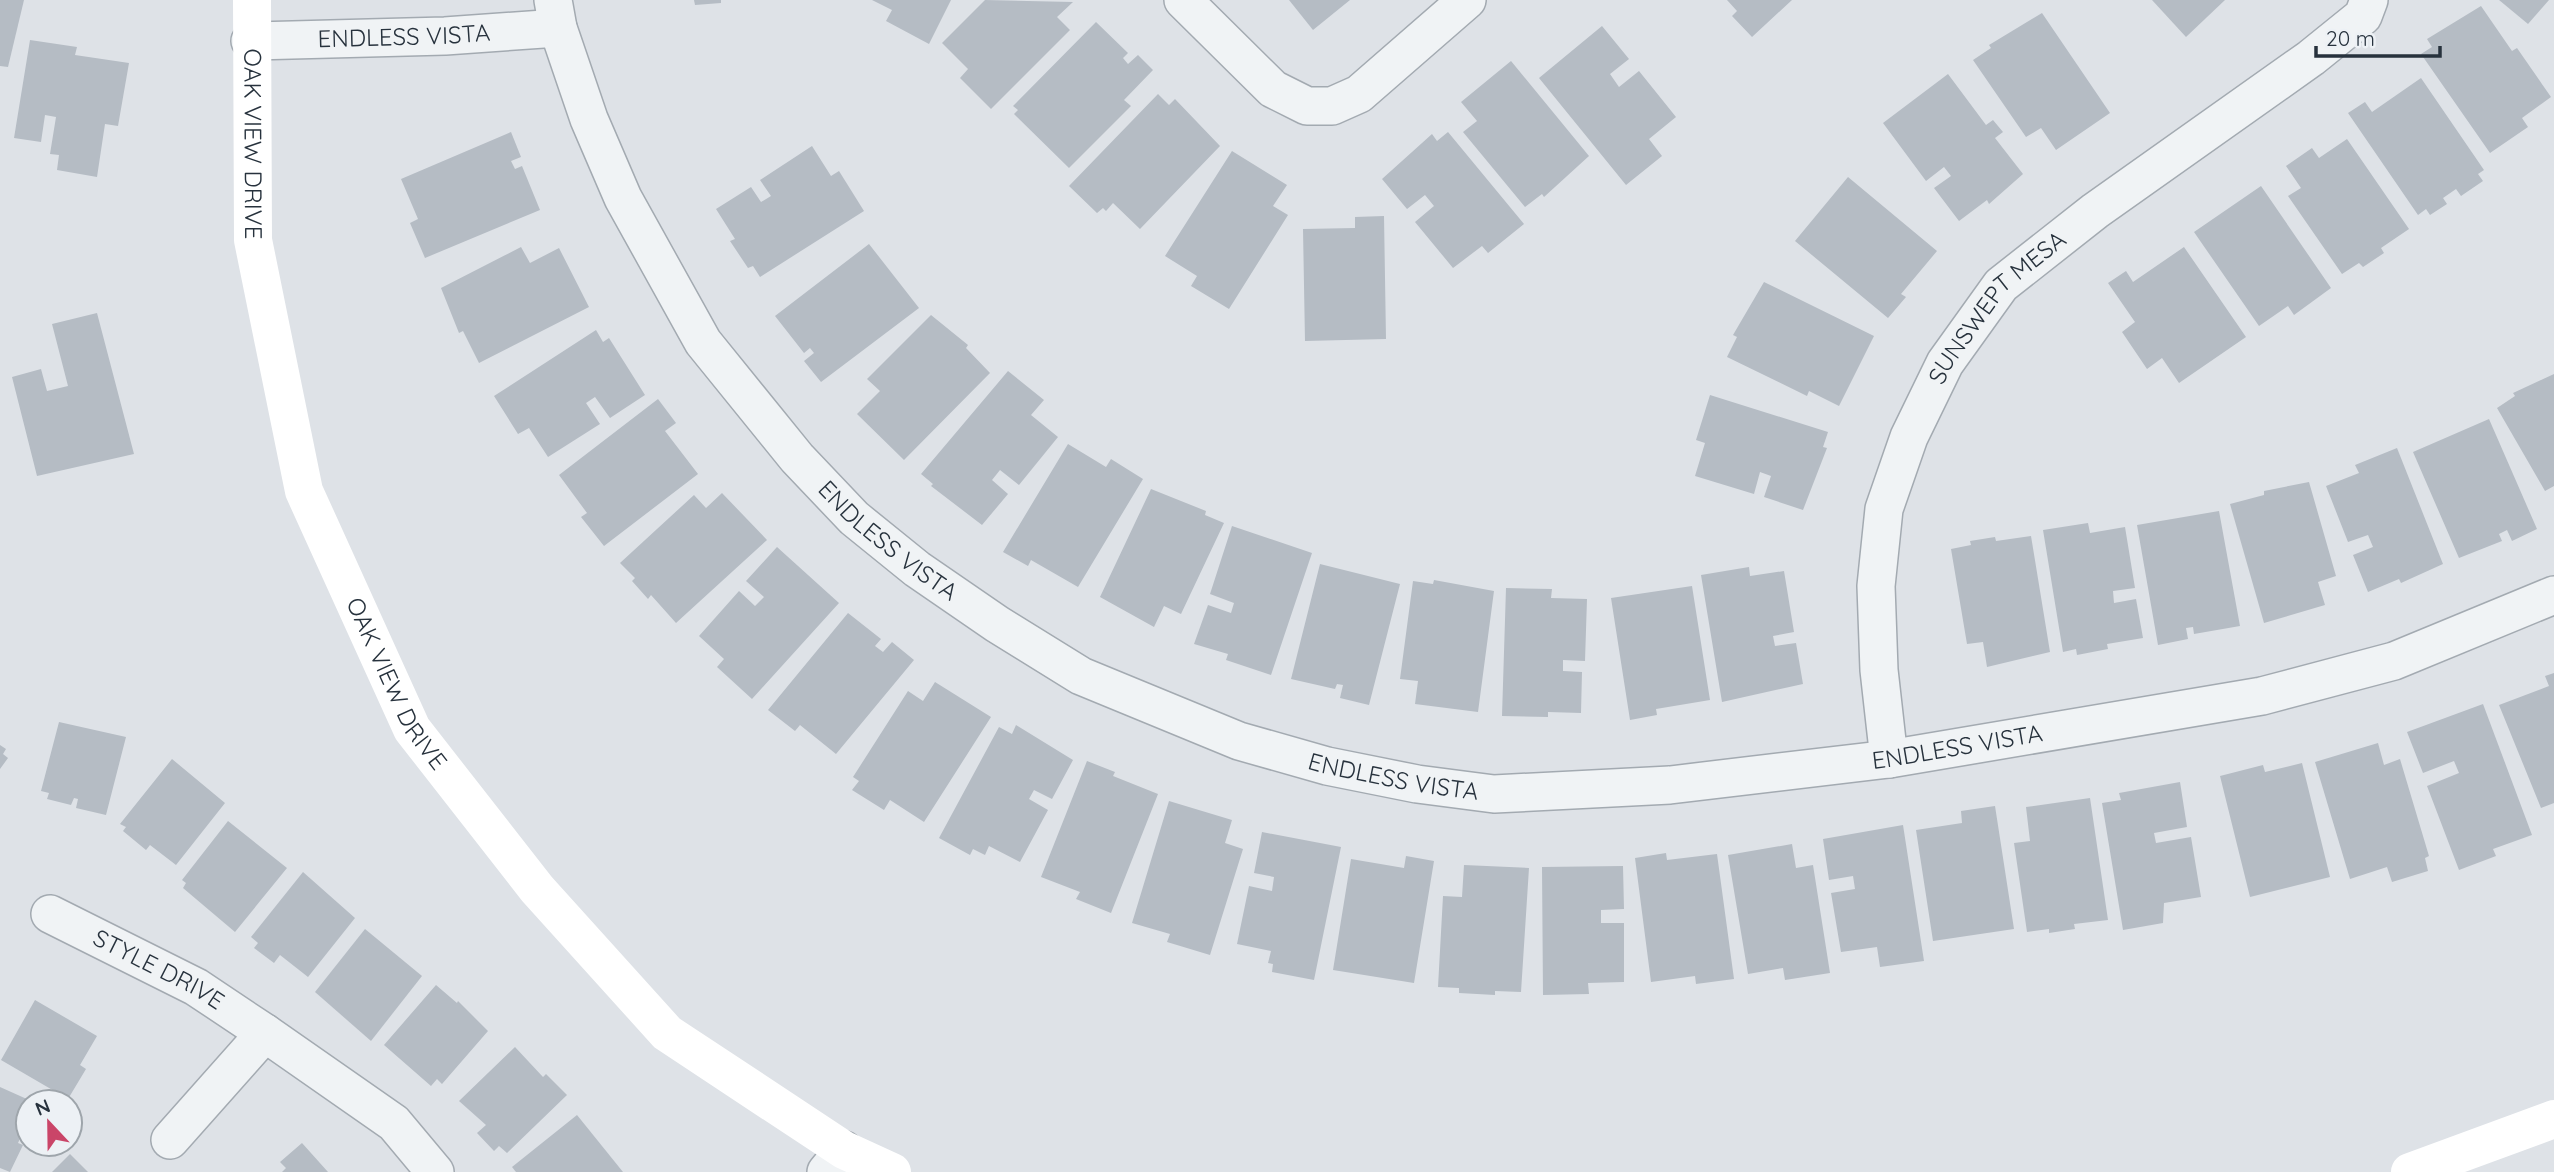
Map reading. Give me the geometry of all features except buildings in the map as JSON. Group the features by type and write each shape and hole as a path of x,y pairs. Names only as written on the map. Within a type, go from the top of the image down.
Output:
{"street":[{"name":"OAK VIEW DRIVE","path":"252,0 250,41 253,240 304,491 412,729 537,889 667,1033 835,1161 892,1172"},
{"path":"1183,0 1273,89 1307,106 1332,106 1359,94 1467,0"},
{"name":"SUNSWEPT MESA","path":"1888,759 1879,670 1876,586 1884,509 1909,437 1945,363 2001,285 2095,211 2311,58 2363,16 2369,0"},
{"name":"ENDLESS VISTA","path":"250,41 445,36 556,14 589,118 623,198 703,342 797,458 854,517 917,569 997,624 1081,676 1239,741 1314,762 1417,784 1493,794 1670,785 1888,759 2262,696 2395,661 2554,595"},
{"name":"STYLE DRIVE","path":"50,914 196,987 265,1033 394,1124 435,1172"},
{"path":"170,1140 265,1033"},
{"path":"2410,1172 2554,1119"}]}
